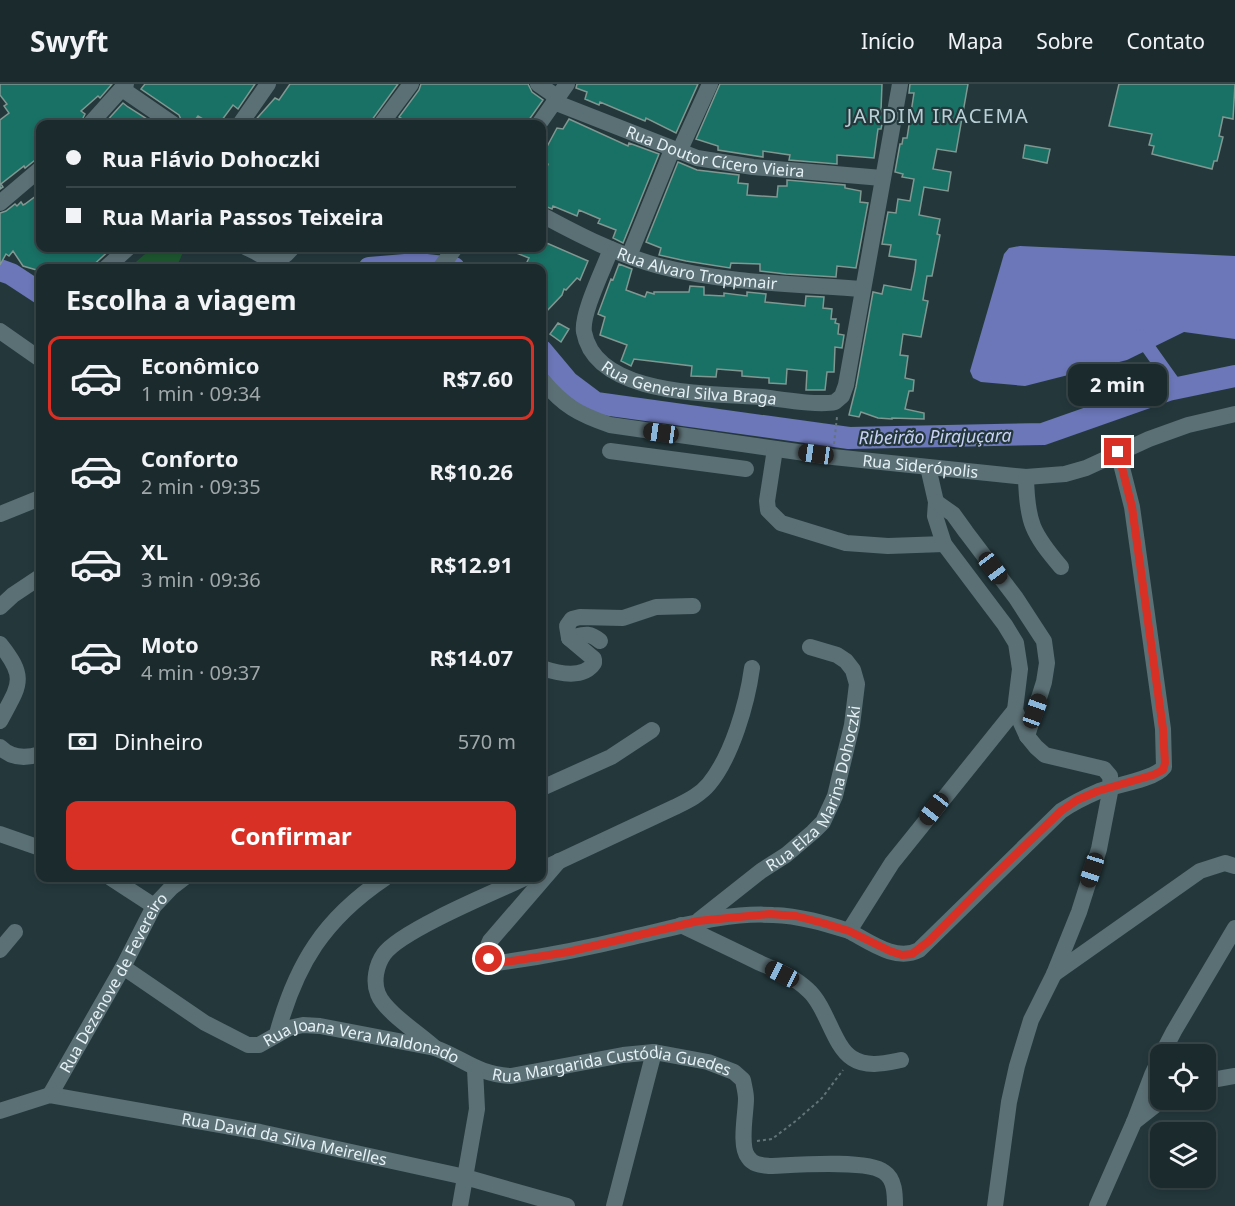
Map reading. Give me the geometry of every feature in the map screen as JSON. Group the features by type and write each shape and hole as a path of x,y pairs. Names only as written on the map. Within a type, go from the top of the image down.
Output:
{"street":[{"path":"243,120 268,84"},
{"path":"384,120 411,84"},
{"name":"Rua Doutor Cícero Vieira","path":"538,84 676,151 719,163 882,178"},
{"path":"629,256 676,151 710,84"},
{"path":"862,289 900,84"},
{"path":"94,120 124,87 168,120"},
{"path":"542,120 559,95"},
{"path":"0,203 36,173"},
{"name":"Rua Alvaro Troppmair","path":"546,217 629,256 696,274 862,289"},
{"name":"Rua General Silva Braga","path":"611,249 584,323 586,340 591,351 609,369 628,380 666,389 831,403 839,400 846,385 862,289"},
{"path":"110,264 124,252"},
{"path":"256,252 276,261 288,253"},
{"path":"0,331 36,356"},
{"name":"Rua Siderópolis","path":"546,385 558,400 583,416 610,425 775,449 1026,477 1065,474 1086,468 1118,452 1188,425 1235,414"},
{"path":"673,466 677,435"},
{"path":"775,449 767,501 768,510 781,523 846,543 888,546 944,544"},
{"path":"610,451 673,466 746,469"},
{"path":"541,882 490,941 487,956 492,962 568,952 698,921 770,914 796,916 849,931 902,955 920,950 1061,811 1077,800 1153,775 1164,767 1163,729 1132,507 1118,452"},
{"path":"928,467 936,502 935,516 944,544 1016,643 1020,669 1015,710 1027,736 1045,754 1104,769 1110,776 1112,787 1099,849 1078,912 1054,974 1031,1020 1017,1066 1009,1102 995,1206"},
{"path":"1026,477 1028,511 1034,531 1061,567"},
{"path":"0,514 36,500"},
{"path":"936,502 953,514 960,523 1016,598 1044,641 1047,663 1044,682 1027,736"},
{"path":"0,607 36,580"},
{"path":"546,669 567,674 591,669 594,659 569,638 567,626 572,619 580,617 622,618 656,607 693,606"},
{"path":"569,638 587,634 593,635 600,641"},
{"path":"0,644 13,660 19,677 16,690 0,721"},
{"name":"Rua Elza Marina Dohoczki","path":"698,921 813,832 823,822 836,796 852,725 857,684 853,670 846,661 810,647"},
{"path":"546,867 675,807 694,797 709,784 722,763 735,734 752,668"},
{"path":"849,931 892,862 1015,710"},
{"path":"546,786 611,757 651,730"},
{"path":"0,747 13,756 22,758 36,755"},
{"path":"0,834 36,847"},
{"path":"546,876 559,861"},
{"path":"1054,974 1200,871 1225,863 1235,866"},
{"path":"117,882 154,906"},
{"name":"Rua Dezenove de Fevereiro","path":"50,1095 123,967 154,906 179,882"},
{"path":"278,1034 294,984 323,932 338,915 380,882"},
{"path":"435,1048 390,1010 378,996 375,980 378,965 384,953 414,931 517,882"},
{"path":"681,925 803,985 821,1007 839,1043 853,1059 874,1064 902,1060"},
{"path":"1167,1044 1235,928"},
{"path":"0,950 15,932"},
{"name":"Rua Joana Vera Maldonado","path":"123,967 205,1023 237,1041 253,1046 295,1027 320,1026 435,1048 451,1054 475,1069"},
{"path":"614,1206 654,1052"},
{"name":"Rua Margarida Custódia Guedes","path":"475,1069 494,1075 511,1076 623,1055 654,1052 708,1062 725,1067 743,1080 746,1096 744,1143"},
{"path":"460,1206 477,1109 475,1069"},
{"path":"1216,1079 1235,1076"},
{"path":"1098,1206 1150,1080"},
{"name":"Rua David da Silva Meirelles","path":"0,1111 50,1095 260,1132 465,1177 567,1206"},
{"path":"1134,1122 1150,1109"},
{"path":"744,1143 747,1157 758,1165 853,1165 884,1171 892,1184 895,1206"}],"path":[{"path":"834,443 837,420"},
{"path":"744,1143 772,1138 797,1120 822,1098 853,1059"}],"green space":[{"path":"147,252 183,252 178,264 134,264"}],"water":[{"path":"1020,246 1235,256 1235,339 1184,332 1127,360 1025,386 981,382 973,378 970,371 1004,254 1009,248"}],"building":[{"path":"0,84 112,84 100,98 98,96 81,111 85,114 82,120 36,120 36,160 25,168 24,166 1,184 3,187 0,189 0,120 9,113 4,106 7,104 0,95"},
{"path":"145,84 255,84 238,109 233,105 222,120 204,120 198,116 195,120 181,120 179,115 141,89"},
{"path":"290,84 398,84 372,120 256,120 275,98 279,100"},
{"path":"421,84 528,84 532,92 543,100 529,120 404,120 399,117"},
{"path":"577,84 698,84 676,133 646,118 645,121 600,102 599,105 585,99 587,92 576,88"},
{"path":"720,84 882,84 881,111 884,114 881,129 878,129 874,158 837,155 837,164 789,160 790,155 763,151 763,157 718,150 718,146 696,139"},
{"path":"910,84 968,84 956,152 937,149 933,169 951,172 948,191 924,187 919,215 940,219 937,234 940,235 932,276 927,276 923,300 928,301 921,337 903,334 900,355 908,356 905,378 914,380 913,391 909,391 905,409 924,413 924,419 878,418 861,412 859,417 849,415 873,292 882,294 884,285 911,290 915,270 916,260 889,256 891,245 882,244 888,212 896,213 898,199 910,201 914,179 902,177 903,174 895,172 900,144 903,138 907,138 914,93 909,93"},
{"path":"1119,84 1235,84 1233,119 1223,117 1219,136 1223,137 1217,161 1214,161 1212,169 1152,154 1154,146 1149,145 1152,134 1109,126"},
{"path":"123,103 149,120 108,120"},
{"path":"569,119 628,146 629,143 659,154 623,243 613,238 616,230 598,223 600,219 579,210 577,216 553,206 552,209 546,207 548,164 546,163 546,149 557,128 563,129"},
{"path":"1025,145 1050,149 1047,163 1023,158"},
{"path":"678,162 697,170 739,175 738,183 748,184 747,195 777,197 778,186 787,186 787,180 845,185 845,188 861,191 860,202 868,203 856,268 837,266 836,277 786,274 760,271 760,264 731,263 730,268 659,255 661,248 646,242"},
{"path":"36,196 36,252 108,252 94,264 36,264 36,270 23,266 13,251 9,256 6,254 0,265 0,213 15,204 17,206 21,202 23,205"},
{"path":"546,243 588,261 580,280 577,278 566,290 564,289 562,295 546,312 546,264 526,264 529,258 514,252 546,252"},
{"path":"619,264 632,269 626,290 645,297 647,292 654,294 654,292 689,292 690,286 704,287 704,295 724,296 724,293 747,296 747,292 766,294 765,302 805,306 806,296 824,297 823,308 832,309 831,319 836,319 835,323 839,324 838,334 844,335 842,348 835,347 834,372 827,372 825,390 806,390 807,371 787,369 786,384 769,383 769,378 742,376 742,371 717,369 716,377 691,376 692,366 634,359 631,366 621,361 627,345 600,335 605,317 598,314"},
{"path":"558,323 569,329 561,342 550,334"}],"waterway":[{"name":"Ribeirão Pirajuçara","path":"0,270 11,274 36,290"},
{"path":"1140,336 1177,388"},
{"name":"Ribeirão Pirajuçara","path":"546,356 568,382 596,403 849,438 1043,434 1168,390 1235,376"}],"district":[{"name":"JARDIM IRACEMA","path":"938,115"}],"route":[{"path":"489,959 497,963 512,961 568,952 698,921 770,914 796,916 823,923 849,931 890,951 902,955 912,954 920,950 1061,811 1077,800 1098,791 1163,770 1165,763 1163,729 1132,507 1118,452"}]}
